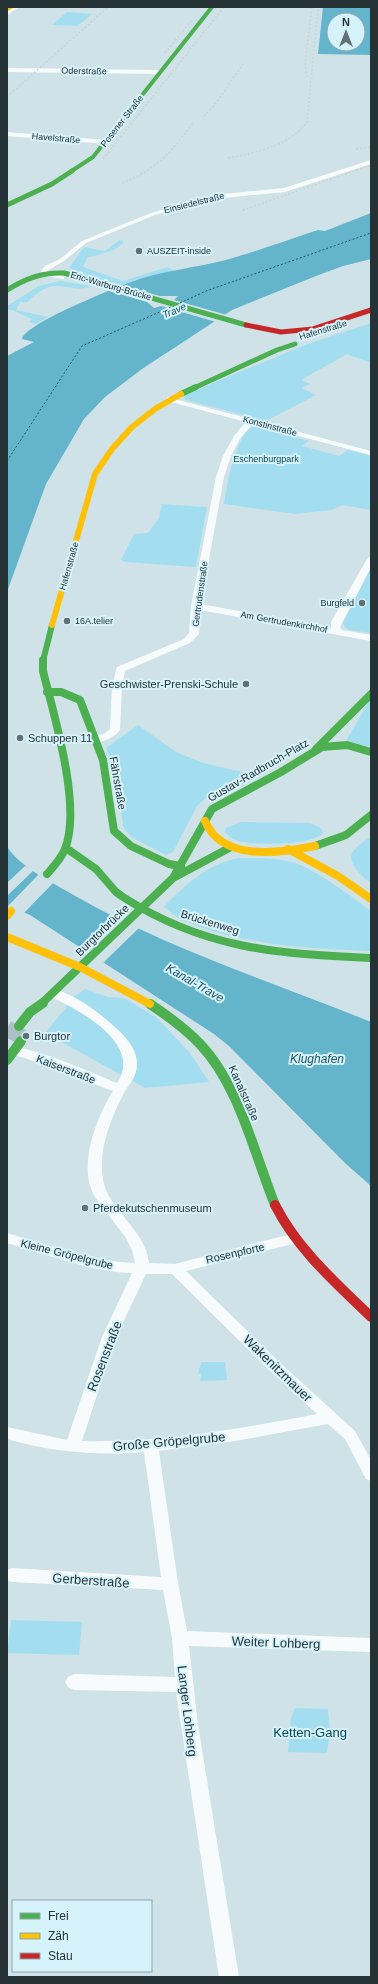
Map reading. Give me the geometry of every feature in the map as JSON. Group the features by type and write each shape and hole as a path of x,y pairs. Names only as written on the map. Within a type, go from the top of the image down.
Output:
{"main road":[{"name":"Posener Straße","path":"7,205 29,196 73,173 93,157 212,7"},
{"path":"7,301 38,281 52,274"},
{"name":"Eric-Warburg-Brücke","path":"52,274 75,276 246,325 275,336 301,340"},
{"name":"Einsiedelstraße","path":"7,290 24,278 52,274"},
{"name":"Einsiedelstraße","path":"7,295 27,282 52,274"},
{"name":"Eric-Warburg-Brücke","path":"246,325 289,332 313,329 371,310"},
{"name":"Hafenstraße","path":"47,874 66,848 70,821 43,671 43,657 95,474 106,455 141,417 170,399 276,350 331,328 371,317"},
{"name":"Hafenstraße","path":"301,340 371,317"},
{"path":"289,332 295,334 301,340"},
{"name":"Fährstraße","path":"47,692 61,692 80,700 104,768 114,831 131,846 169,864 181,866"},
{"path":"314,751 371,694"},
{"name":"Gustav-Radbruch-Platz","path":"205,821 208,813 221,803 281,772 322,747 338,745 356,746 371,752"},
{"path":"205,821 214,837 231,847 259,850 288,849 326,844 360,827 371,816"},
{"path":"173,878 205,821"},
{"path":"360,827 371,826"},
{"path":"326,844 329,856 338,876"},
{"path":"173,878 231,847"},
{"name":"Brückenweg","path":"66,848 94,867 118,893 158,918 191,931 224,941 297,954 371,958"},
{"path":"288,849 338,876 371,899"},
{"name":"Burgtorbrücke","path":"23,1027 30,1012 42,1004 173,878"},
{"name":"Kanalstraße","path":"7,937 49,954 127,991 165,1012 194,1035 219,1067 229,1085 239,1106 276,1207 295,1238 312,1259 371,1317"}],"street":[{"path":"7,14 17,7"},
{"name":"Oderstraße","path":"7,70 160,72"},
{"name":"Havelstraße","path":"7,134 106,142"},
{"name":"Einsiedelstraße","path":"62,260 52,274 45,268 62,260 84,242 153,214 212,197 285,190 371,161"},
{"name":"Konstinstraße","path":"170,399 371,453"},
{"name":"Gertrudenstraße","path":"94,738 106,737 115,730 117,687 120,669 192,638 194,634 196,606 220,477 227,456 238,436 251,421"},
{"path":"339,632 335,627 336,622 371,559"},
{"name":"Am Gertrudenkirchhof","path":"196,606 371,638"},
{"path":"53,993 74,1002 110,1029 128,1050 132,1061 129,1075 110,1108 98,1143 95,1158 98,1191 136,1242 142,1257 142,1268"},
{"name":"Kaiserstraße","path":"13,1048 120,1089"},
{"name":"Kleine Gröpelgrube","path":"7,1238 87,1260 123,1268 175,1269"},
{"name":"Rosenpforte","path":"175,1269 295,1238"},
{"name":"Rosenstraße","path":"72,1446 109,1337 142,1268"},
{"name":"Wakenitzmauer","path":"175,1269 273,1366 350,1435 371,1475"},
{"name":"Große Gröpelgrube","path":"7,1433 72,1446 151,1445 239,1434 330,1418"},
{"name":"Langer Lohberg","path":"151,1445 170,1583 180,1638 184,1685 229,1977"},
{"name":"Gerberstraße","path":"12,1575 153,1584 170,1583"},
{"name":"Weiter Lohberg","path":"180,1638 371,1645"},
{"path":"74,1682 184,1685"}],"green space":[{"path":"67,12 92,14 77,26 52,25"},
{"path":"120,240 123,241 123,243 114,250 87,258 83,267 123,281 168,267 175,271 132,281 122,286 82,275 69,268 84,247 105,251"},
{"path":"60,281 91,286 78,289 51,286 44,289 28,302 20,302 16,310 48,317 36,324 29,322 32,319 12,310 7,310 7,306 39,286"},
{"path":"371,323 371,363 347,354 301,380 310,384 301,388 316,395 266,421 186,400 184,398 187,394 305,345"},
{"name":"Eschenburgpark","path":"254,426 309,441 302,446 339,456 348,450 371,456 371,510 343,505 331,510 295,514 224,504 227,486 237,449 242,439"},
{"path":"160,504 207,507 196,567 126,562 121,560 134,534 148,533 159,518 162,505"},
{"name":"Burgfeld","path":"371,568 371,633 349,630 343,623"},
{"path":"371,699 371,747 346,741 370,700"},
{"path":"138,725 176,752 203,763 251,774 208,796 197,806 173,852 166,855 133,838 124,829 113,767 106,748"},
{"path":"240,822 310,823 321,828 323,833 316,837 294,843 267,844 243,842 235,840 225,832 226,828"},
{"path":"371,837 371,881 366,880 359,873 351,857 356,848"},
{"path":"239,858 274,859 295,863 314,872 344,891 371,911 371,951 299,947 251,940 228,935 182,920 164,907 180,890 207,870 227,861"},
{"path":"85,989 108,997 124,998 156,1017 190,1053 209,1082 145,1088 45,1033 65,1009 69,1000"},
{"path":"201,1362 225,1362 227,1380 200,1381 201,1374 198,1374"},
{"path":"11,1620 82,1622 79,1655 7,1653"},
{"name":"Ketten-Gang","path":"295,1708 328,1709 330,1732 327,1753 288,1752 291,1718"}],"water":[{"path":"323,7 371,7 371,55 318,54"},
{"name":"Trave","path":"371,213 371,259 343,266 232,310 142,369 105,397 84,419 46,484 7,592 7,356 34,342 22,339 27,332 38,324 71,307 142,278 226,260 318,230 325,231"},
{"name":"Klughafen","path":"7,847 20,861 44,878 106,913 143,931 218,963 371,1022 371,1186 345,1163 229,1046 214,1034 30,915 7,905"}],"pier":[{"path":"119,285 160,296 178,296 174,300 227,315 216,322 161,306 154,308 147,302 106,290"},
{"path":"25,866 34,870 7,896 7,883"},
{"path":"40,873 55,881 23,914 7,907"},
{"path":"116,916 140,927 102,964 80,950"}],"ferry route":[{"path":"180,303 206,291 371,233"},
{"path":"7,461 82,346 171,307"}],"tunnel":[{"path":"11,1040 19,1026"}],"railway":[{"path":"7,97 108,7"},
{"path":"103,159 224,7"},
{"path":"307,77 305,63 312,7"},
{"path":"228,158 261,151 281,143 291,137 307,122 318,7"},
{"path":"165,53 191,21"},
{"path":"204,116 214,106 243,64"},
{"path":"122,183 145,172 155,165 170,151 194,122"},
{"path":"356,149 371,147"},
{"path":"243,210 371,165"}],"traffic: fast":[{"path":"7,205 52,184 93,157 212,7"},
{"path":"7,290 34,276 48,273 64,273 246,325"},
{"path":"181,394 277,350 295,344"},
{"path":"47,874 65,850 69,826 69,805 64,758 43,671 43,657 52,625"},
{"path":"47,692 61,692 80,700 103,760 114,831 131,846 169,864 181,866"},
{"path":"316,749 371,694"},
{"path":"19,1026 30,1012 42,1004 173,878 212,809 281,772 322,747 347,745 371,752"},
{"path":"315,846 346,835 371,815"},
{"path":"175,877 231,847"},
{"path":"66,848 96,869 116,892 123,897 170,924 197,934 254,948 313,955 371,958"},
{"path":"150,1004 179,1024 201,1045 218,1068 232,1092 243,1118 275,1205"},
{"path":"7,1060 21,1041"}],"traffic: slow":[{"path":"7,9 11,7"},
{"path":"52,625 95,474 112,449 132,427 155,409 181,394"},
{"path":"205,821 214,837 236,848 277,851 315,846"},
{"path":"288,849 338,876 371,899"},
{"path":"7,916 11,911"},
{"path":"7,937 80,967 150,1004"}],"traffic: jam":[{"path":"246,325 281,332 313,329 371,310"},
{"path":"275,1205 283,1222 305,1252 317,1266 371,1317"}],"place":[{"name":"AUSZEIT-inside","path":"139,251"},
{"name":"Burgfeld","path":"362,603"},
{"name":"16A.telier","path":"67,621"},
{"name":"Geschwister-Prenski-Schule","path":"246,684"},
{"name":"Schuppen 11","path":"20,738"},
{"name":"Burgtor","path":"26,1036"},
{"name":"Pferdekutschenmuseum","path":"85,1208"}],"water label":[{"name":"Kanal-Trave","path":"195,983"}]}
